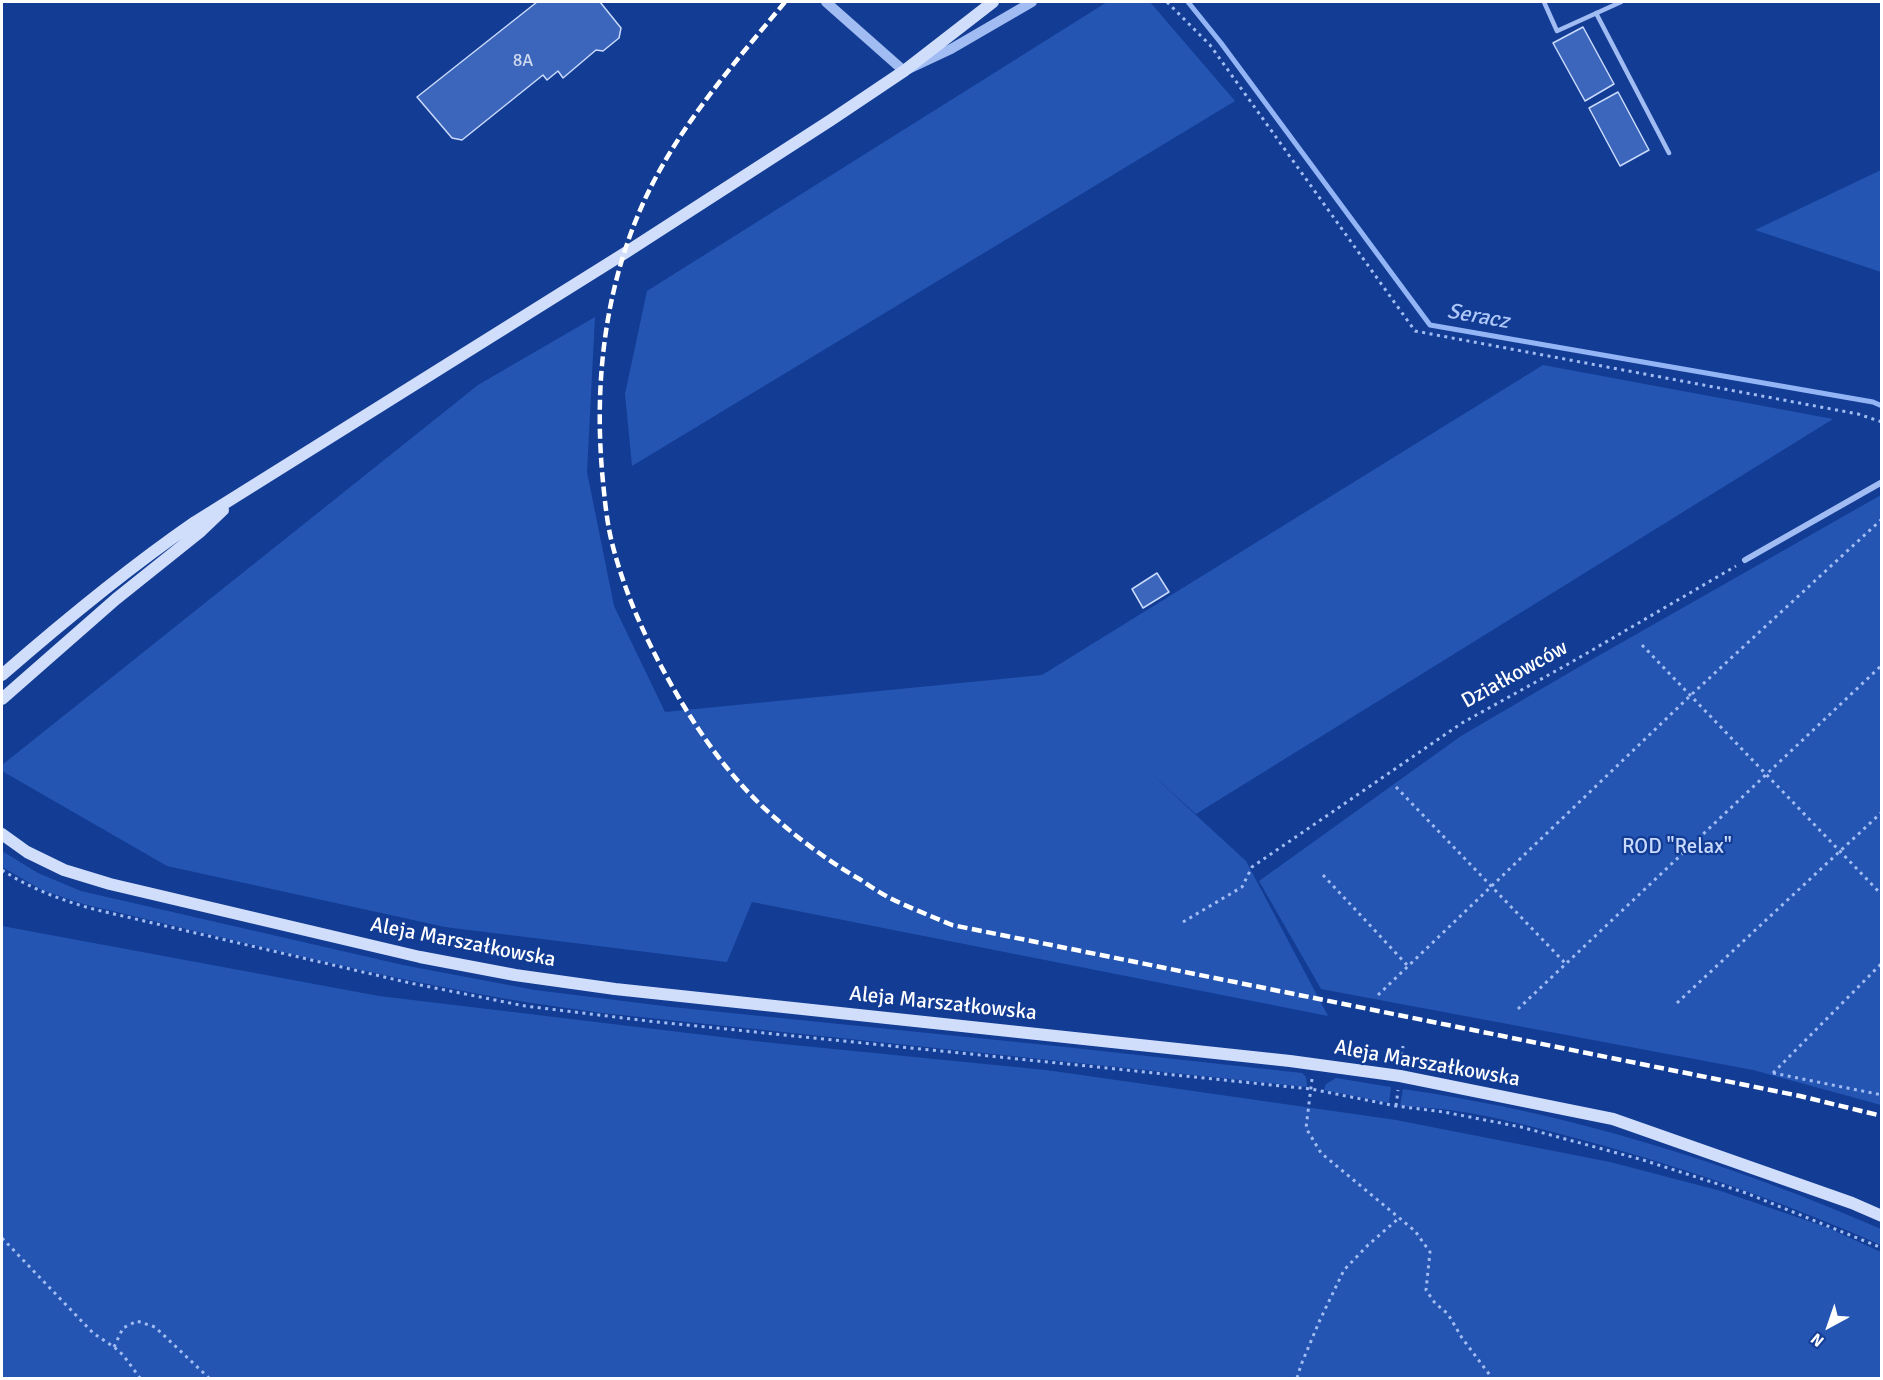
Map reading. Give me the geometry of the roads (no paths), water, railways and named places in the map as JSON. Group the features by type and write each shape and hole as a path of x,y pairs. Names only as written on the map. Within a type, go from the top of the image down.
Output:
{"main road":[{"path":"2,675 81,607 150,553 195,522 831,120 904,71 993,2"},
{"path":"2,699 116,599 201,531 239,495"},
{"name":"Aleja Marszałkowska","path":"2,834 27,852 64,870 110,884 420,957 515,975 627,991 1314,1064 1400,1076 1613,1119 1852,1203 1881,1216"}],"street":[{"path":"826,2 904,71 951,49 1032,2"},
{"path":"1745,560 1881,482"}],"lane":[{"path":"1544,2 1557,31 1621,2"},
{"path":"1596,13 1669,153"}],"waterway":[{"name":"Seracz","path":"1188,2 1221,43 1430,325 1873,402 1882,406"}],"railway":[{"path":"785,2 704,103 667,157 652,186 638,215 616,279 609,312 601,380 600,448 605,505 612,543 632,603 668,680 710,746 747,791 784,826 838,866 886,896 952,925 1800,1096 1882,1116"}],"park label":[{"name":"ROD \"Relax\"","path":"1677,847"}]}
